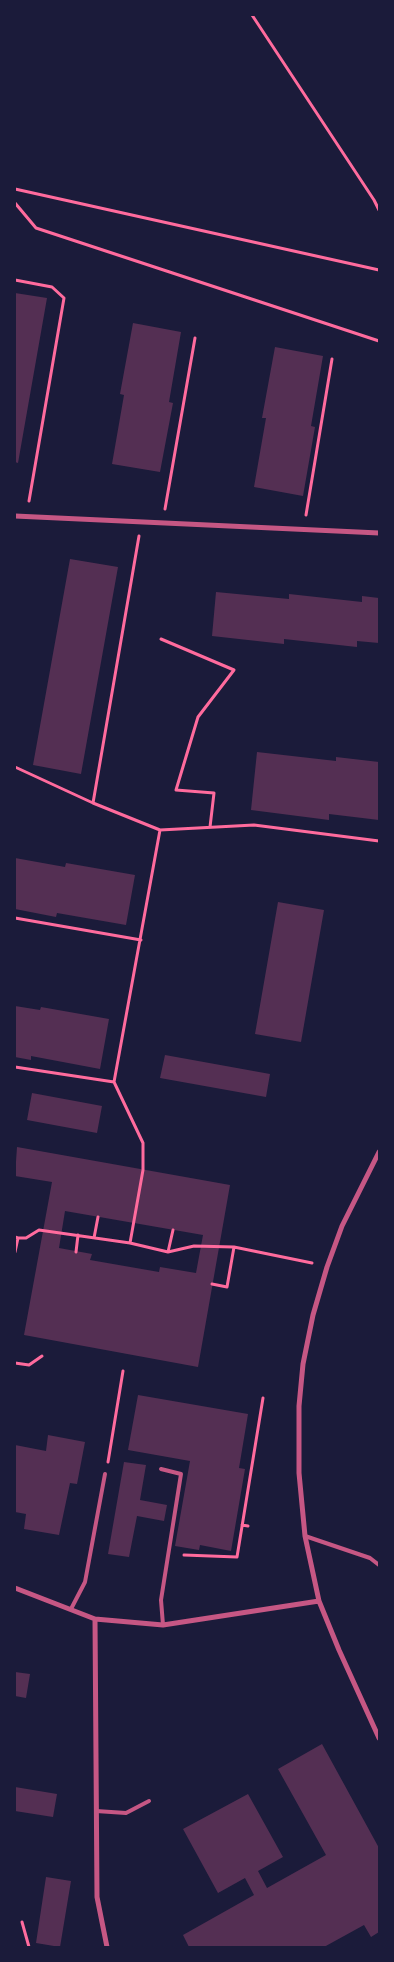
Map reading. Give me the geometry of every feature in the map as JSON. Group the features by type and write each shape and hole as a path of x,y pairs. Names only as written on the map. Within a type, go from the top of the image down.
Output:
{"street":[{"path":"15,516 379,533"},
{"path":"379,1152 342,1226 327,1267 313,1314 303,1364 298,1406 299,1472 305,1536 319,1600 339,1650 379,1738"},
{"path":"15,1588 95,1619 163,1625 319,1600"},
{"path":"95,1619 97,1897 107,1947"}],"lane":[{"path":"161,1469 181,1474 161,1600 163,1625"},
{"path":"71,1609 85,1582 105,1474"},
{"path":"305,1536 370,1558 379,1565"},
{"path":"96,1811 126,1813 149,1801"}],"path":[{"path":"252,15 379,210"},
{"path":"15,189 379,270"},
{"path":"374,200 379,204"},
{"path":"15,202 36,228 379,341"},
{"path":"15,280 52,287 64,298 26,517"},
{"path":"163,522 195,338"},
{"path":"303,530 332,359"},
{"path":"93,803 141,521"},
{"path":"161,639 234,670 198,717 176,790 214,793 210,827"},
{"path":"15,767 93,803 160,830 254,825 379,841"},
{"path":"130,1243 143,1170 143,1143 114,1082 160,830"},
{"path":"15,918 141,940"},
{"path":"15,1067 114,1082"},
{"path":"94,1238 98,1217"},
{"path":"15,1252 16,1238 26,1238 39,1230 130,1243 168,1252 194,1246 234,1247 327,1267"},
{"path":"168,1252 173,1230"},
{"path":"76,1252 78,1235"},
{"path":"212,1284 227,1287 234,1247"},
{"path":"15,1363 29,1365 42,1356"},
{"path":"105,1474 124,1371"},
{"path":"168,1554 237,1557 263,1398"},
{"path":"242,1525 248,1526"},
{"path":"22,1922 29,1947"}],"building":[{"path":"15,293 47,298 18,463 15,462"},
{"path":"133,323 181,332 169,402 173,403 160,472 112,464 124,395 120,394"},
{"path":"275,347 323,356 311,426 315,427 303,496 254,487 266,418 262,418"},
{"path":"70,559 118,567 81,774 33,765"},
{"path":"216,592 289,599 289,594 362,602 362,596 379,598 379,643 357,641 357,647 284,639 284,644 212,636"},
{"path":"257,752 336,761 336,757 379,762 379,820 329,814 329,820 251,810"},
{"path":"15,858 65,867 66,863 135,875 126,925 57,913 56,917 15,909"},
{"path":"278,902 324,910 301,1042 255,1034"},
{"path":"15,1006 40,1010 41,1007 109,1019 100,1069 31,1056 31,1060 15,1057"},
{"path":"165,1055 270,1074 266,1097 160,1078"},
{"path":"32,1093 102,1106 97,1133 27,1120"},
{"path":"17,1147 230,1185 198,1367 24,1335 52,1182 15,1176","holes":["65,1211 203,1235 196,1273 160,1267 159,1272 90,1260 92,1254 59,1248"]},
{"path":"138,1395 248,1414 239,1468 245,1469 231,1551 200,1545 199,1550 175,1546 190,1461 128,1450"},
{"path":"48,1435 85,1442 77,1484 70,1483 59,1535 24,1529 26,1514 15,1512 15,1445 46,1451"},
{"path":"124,1462 146,1465 140,1500 167,1505 164,1521 137,1516 129,1557 108,1554"},
{"path":"15,1672 30,1674 26,1698 15,1696"},
{"path":"322,1744 379,1848 379,1932 371,1937 364,1925 324,1947 189,1947 183,1935 254,1895 245,1878 218,1893 183,1829 248,1794 283,1857 258,1871 267,1888 326,1855 278,1769"},
{"path":"15,1787 57,1794 53,1817 15,1811"},
{"path":"46,1877 71,1881 60,1947 36,1943"}]}
